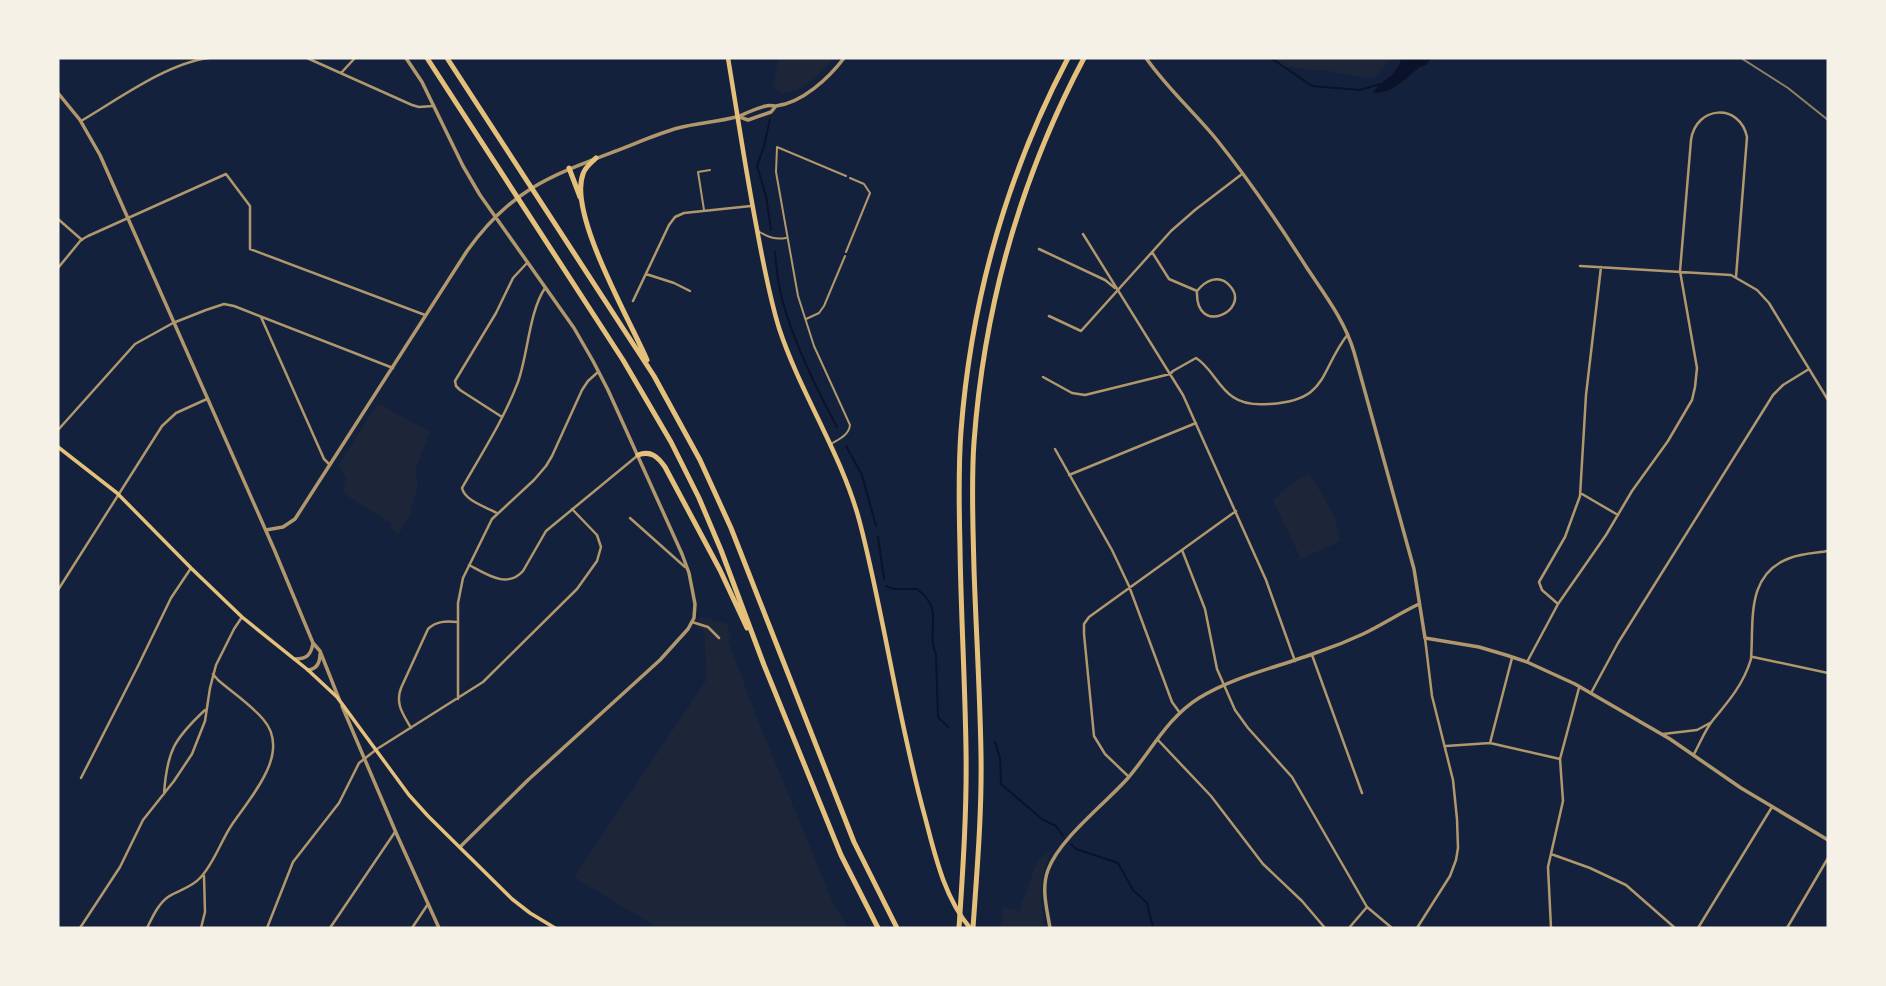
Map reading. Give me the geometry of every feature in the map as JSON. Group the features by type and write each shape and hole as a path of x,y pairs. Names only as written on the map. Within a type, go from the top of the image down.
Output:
{"highway":[{"path":"427,58 623,360 664,428 707,515 841,855 878,928"},
{"path":"447,58 654,376 700,460 719,500 854,842 897,928"},
{"path":"959,928 967,775 958,484 964,399 977,314 993,244 1026,150 1068,58"},
{"path":"971,928 977,878 981,761 973,479 975,425 992,312 1013,228 1044,140 1084,58"},
{"path":"596,158 587,167 580,186 589,233 654,376"},
{"path":"569,168 582,203"},
{"path":"638,455 653,454 665,467 720,570 764,665"}],"main road":[{"path":"728,58 757,231 780,330 852,497 901,723 936,856 946,887 971,928"},
{"path":"58,447 118,494 242,617 295,659 339,699 421,810 517,903 555,928"}],"street":[{"path":"81,121 173,67 209,58"},
{"path":"307,58 414,106 433,106"},
{"path":"341,73 355,58"},
{"path":"406,58 419,77 463,166 494,218 574,328 598,371 688,569 695,604 692,622 660,660 535,774 459,848"},
{"path":"266,530 283,527 293,521 470,248 503,209 529,188 569,168 678,128 737,116 768,105 776,106 802,96 830,75 844,58"},
{"path":"1146,58 1168,87 1217,140 1242,174 1327,297 1348,334 1411,556 1431,690 1445,746 1457,819 1457,857 1450,876 1417,928"},
{"path":"58,93 81,121 96,147 439,928"},
{"path":"737,116 748,120 771,112 776,106"},
{"path":"1527,662 1558,604 1676,429 1694,394 1697,368 1680,271 1691,135 1702,118 1711,114 1730,115 1738,120 1747,137 1736,277"},
{"path":"58,268 82,240 226,174 250,206 250,250 427,316"},
{"path":"1049,316 1081,331 1185,218 1242,174"},
{"path":"634,301 673,219 681,213 753,206"},
{"path":"58,219 82,240"},
{"path":"1083,234 1183,395 1266,580 1295,661"},
{"path":"1038,249 1105,280 1118,290"},
{"path":"1152,252 1169,279 1197,291"},
{"path":"502,417 460,390 455,381 496,313 513,278 527,263"},
{"path":"1580,266 1736,277 1757,290 1769,303 1828,400"},
{"path":"1558,604 1542,590 1539,582 1565,537 1580,494 1586,395 1601,267"},
{"path":"646,274 690,291"},
{"path":"1210,280 1224,281 1233,291 1233,305 1224,315 1209,316 1199,308 1197,291 1210,280"},
{"path":"497,513 466,496 462,489 484,454 518,382 538,301 545,288"},
{"path":"58,430 132,346 173,323 227,304 393,368"},
{"path":"261,317 324,459 330,465"},
{"path":"1043,377 1070,392 1085,395 1170,374 1196,358 1226,391 1237,399 1261,404 1288,402 1306,395 1321,382 1348,334"},
{"path":"1591,693 1618,643 1773,395 1783,385 1809,369"},
{"path":"458,699 460,590 469,565 492,519 546,466 582,390 598,371"},
{"path":"58,590 165,423 176,414 207,399"},
{"path":"1069,475 1196,423"},
{"path":"1055,450 1112,550 1129,587 1171,702 1180,713"},
{"path":"469,565 497,579 515,578 523,571 546,531 638,455"},
{"path":"1580,494 1618,515"},
{"path":"267,928 295,859 339,803 353,772 364,759 483,682 577,589 597,561 601,547 592,529 572,509"},
{"path":"1129,776 1105,754 1094,736 1084,628 1088,618 1236,511"},
{"path":"630,518 688,569"},
{"path":"1182,550 1205,609 1217,669 1233,706 1244,723 1292,777 1367,907 1392,928"},
{"path":"1694,754 1749,668 1754,601 1756,591 1767,573 1772,567 1789,558 1828,551"},
{"path":"81,778 171,598 191,568"},
{"path":"1050,928 1045,886 1052,860 1129,776 1180,713 1199,698 1364,634 1419,604"},
{"path":"80,928 120,867 144,820 192,754 202,730 213,674 242,617"},
{"path":"411,728 398,705 398,696 424,635 429,627 441,622 458,622"},
{"path":"692,622 708,627 719,638"},
{"path":"1425,638 1479,647 1512,657 1591,693 1663,734 1772,807 1828,840"},
{"path":"295,659 308,656 313,643"},
{"path":"308,670 318,664 320,653"},
{"path":"1312,655 1362,793"},
{"path":"1490,743 1512,657"},
{"path":"1751,657 1828,673"},
{"path":"147,928 167,898 193,885 206,871 226,832 267,772 274,747 271,732 264,720 213,674"},
{"path":"1551,928 1548,867 1563,802 1560,759 1579,687"},
{"path":"164,794 166,771 173,746 183,731 207,708"},
{"path":"1663,734 1697,730 1713,721"},
{"path":"1158,740 1212,796 1262,864 1302,901 1325,928"},
{"path":"1445,746 1490,743 1560,759"},
{"path":"1698,928 1772,807"},
{"path":"330,928 395,831"},
{"path":"1551,854 1598,871 1626,885 1675,928"},
{"path":"1787,928 1828,858"},
{"path":"201,928 206,871"},
{"path":"412,928 428,904"},
{"path":"1349,928 1367,907"}],"lane":[{"path":"830,444 844,436 850,425 814,346 797,296 776,173 777,147 846,176"},
{"path":"704,210 698,172 710,170"},
{"path":"805,320 819,313 824,306 868,200 870,193 864,184 850,178"},
{"path":"757,231 778,239 787,237"}],"shaded area":[{"path":"779,58 834,58 806,85 788,93 773,88"},
{"path":"1272,58 1391,58 1376,76 1368,78 1283,66"},
{"path":"1402,58 1431,58 1426,65 1393,88 1373,93 1394,72"},
{"path":"378,403 430,432 415,471 418,485 409,517 398,535 390,527 392,524 343,493 346,477 338,466"},
{"path":"1310,474 1335,517 1340,541 1301,559 1273,500 1294,482"},
{"path":"700,617 727,624 732,639 728,641 755,713 833,903 848,928 651,928 653,925 574,877 707,679 704,630 696,626"},
{"path":"1052,850 1044,870 1041,889 1045,928 1001,928 1003,906 1019,911 1038,860"}],"waterway":[{"path":"1271,58 1312,86 1360,90 1380,84"},
{"path":"770,119 757,166 766,196 771,230"},
{"path":"775,252 779,285 788,320 837,427"},
{"path":"846,446 862,475 876,526"},
{"path":"878,537 884,579"},
{"path":"886,586 893,589 917,589 931,605 938,717 948,727"},
{"path":"995,742 1000,758 1001,784 1043,820 1056,826 1063,836"},
{"path":"1071,844 1076,849 1118,863 1133,890 1147,903 1153,928"}],"railway":[{"path":"1741,58 1788,88 1828,120"}]}
